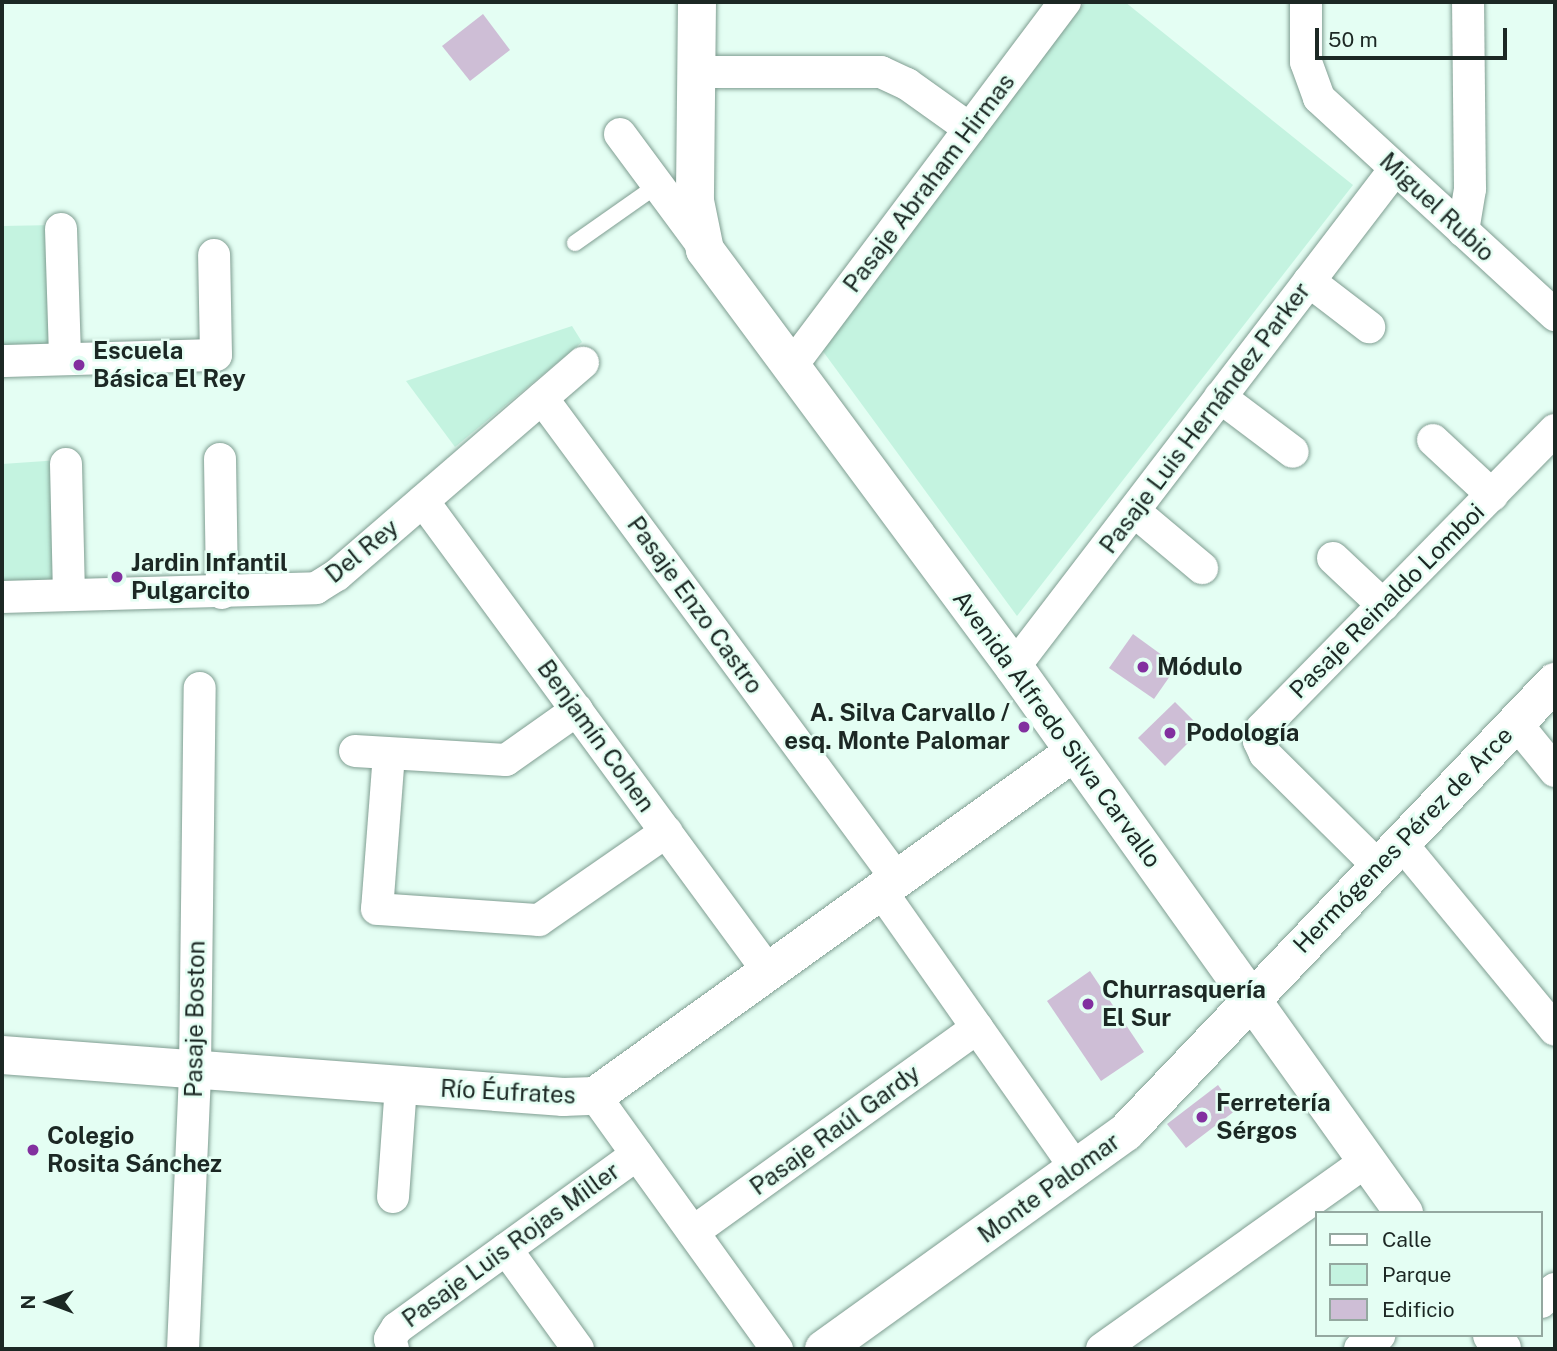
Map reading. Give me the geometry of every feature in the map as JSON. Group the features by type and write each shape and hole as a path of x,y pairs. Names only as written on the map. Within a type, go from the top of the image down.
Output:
{"street":[{"name":"Avenida Alfredo Silva Carvallo","path":"697,2 695,201 705,250"},
{"name":"Pasaje Abraham Hirmas","path":"793,364 1065,2"},
{"name":"Miguel Rubio","path":"1306,2 1306,62 1318,98 1555,315"},
{"path":"1463,231 1470,189 1468,2"},
{"path":"696,72 881,72 906,84 970,129"},
{"name":"Avenida Alfredo Silva Carvallo","path":"620,134 656,186 793,364 1014,667 1403,1211"},
{"name":"Pasaje Luis Hernández Parker","path":"1014,667 1395,169"},
{"path":"61,229 65,359"},
{"path":"2,361 216,355 214,255"},
{"path":"1309,281 1369,327"},
{"name":"Del Rey","path":"2,597 222,593 316,588 423,501 583,363"},
{"path":"1220,397 1293,452"},
{"name":"Pasaje Enzo Castro","path":"542,398 889,885 977,1028 1077,1170"},
{"name":"Pasaje Reinaldo Lomboi","path":"1389,855 1265,754 1259,741 1262,728 1555,430"},
{"path":"1433,440 1492,495"},
{"path":"220,459 222,593"},
{"path":"66,464 69,596"},
{"name":"Benjamín Cohen","path":"423,501 768,971"},
{"path":"1134,511 1202,568"},
{"path":"1334,558 1383,605"},
{"name":"Hermógenes Pérez de Arce","path":"1251,999 1555,682"},
{"name":"Pasaje Boston","path":"183,1349 195,1070 200,688"},
{"path":"355,751 506,760 577,710"},
{"path":"1516,723 1555,771"},
{"name":"Río Éufrates","path":"2,1055 401,1085 594,1096 1074,752"},
{"path":"389,754 377,909 539,920 666,832"},
{"path":"1389,855 1555,1030"},
{"name":"Monte Palomar","path":"824,1349 1077,1170 1126,1132 1251,999"},
{"name":"Pasaje Raúl Gardy","path":"693,1233 977,1028"},
{"path":"393,1196 401,1085"},
{"path":"594,1096 777,1349"},
{"name":"Pasaje Luis Rojas Miller","path":"391,1344 397,1328 637,1154"},
{"path":"1102,1349 1367,1161"},
{"path":"506,1249 578,1349"},
{"path":"1360,1349 1376,1337"}],"lane":[{"path":"575,243 656,186"}],"green space":[{"path":"1085,2 1125,2 1353,185 1017,616 822,350"},
{"path":"56,225 61,354 2,354 2,226"},
{"path":"572,326 582,342 455,447 406,381"},
{"path":"60,460 58,581 2,581 2,464"}],"building":[{"path":"483,14 510,50 470,81 442,46"},
{"name":"Módulo","path":"1133,634 1177,666 1154,699 1109,668"},
{"name":"Podología","path":"1175,702 1202,729 1165,766 1138,738"},
{"path":"1090,971 1144,1052 1101,1081 1047,1001"},
{"name":"Ferretería Sérgos","path":"1218,1085 1236,1110 1186,1148 1167,1124"}],"place":[{"name":"Escuela Básica El Rey","path":"79,365"},
{"name":"Jardin Infantil Pulgarcito","path":"117,577"},
{"name":"Módulo","path":"1143,667"},
{"name":"A. Silva Carvallo / esq. Monte Palomar","path":"1024,727"},
{"name":"Podología","path":"1170,733"},
{"name":"Churrasquería El Sur","path":"1088,1004"},
{"name":"Ferretería Sérgos","path":"1202,1117"},
{"name":"Colegio Rosita Sánchez","path":"33,1150"}]}
